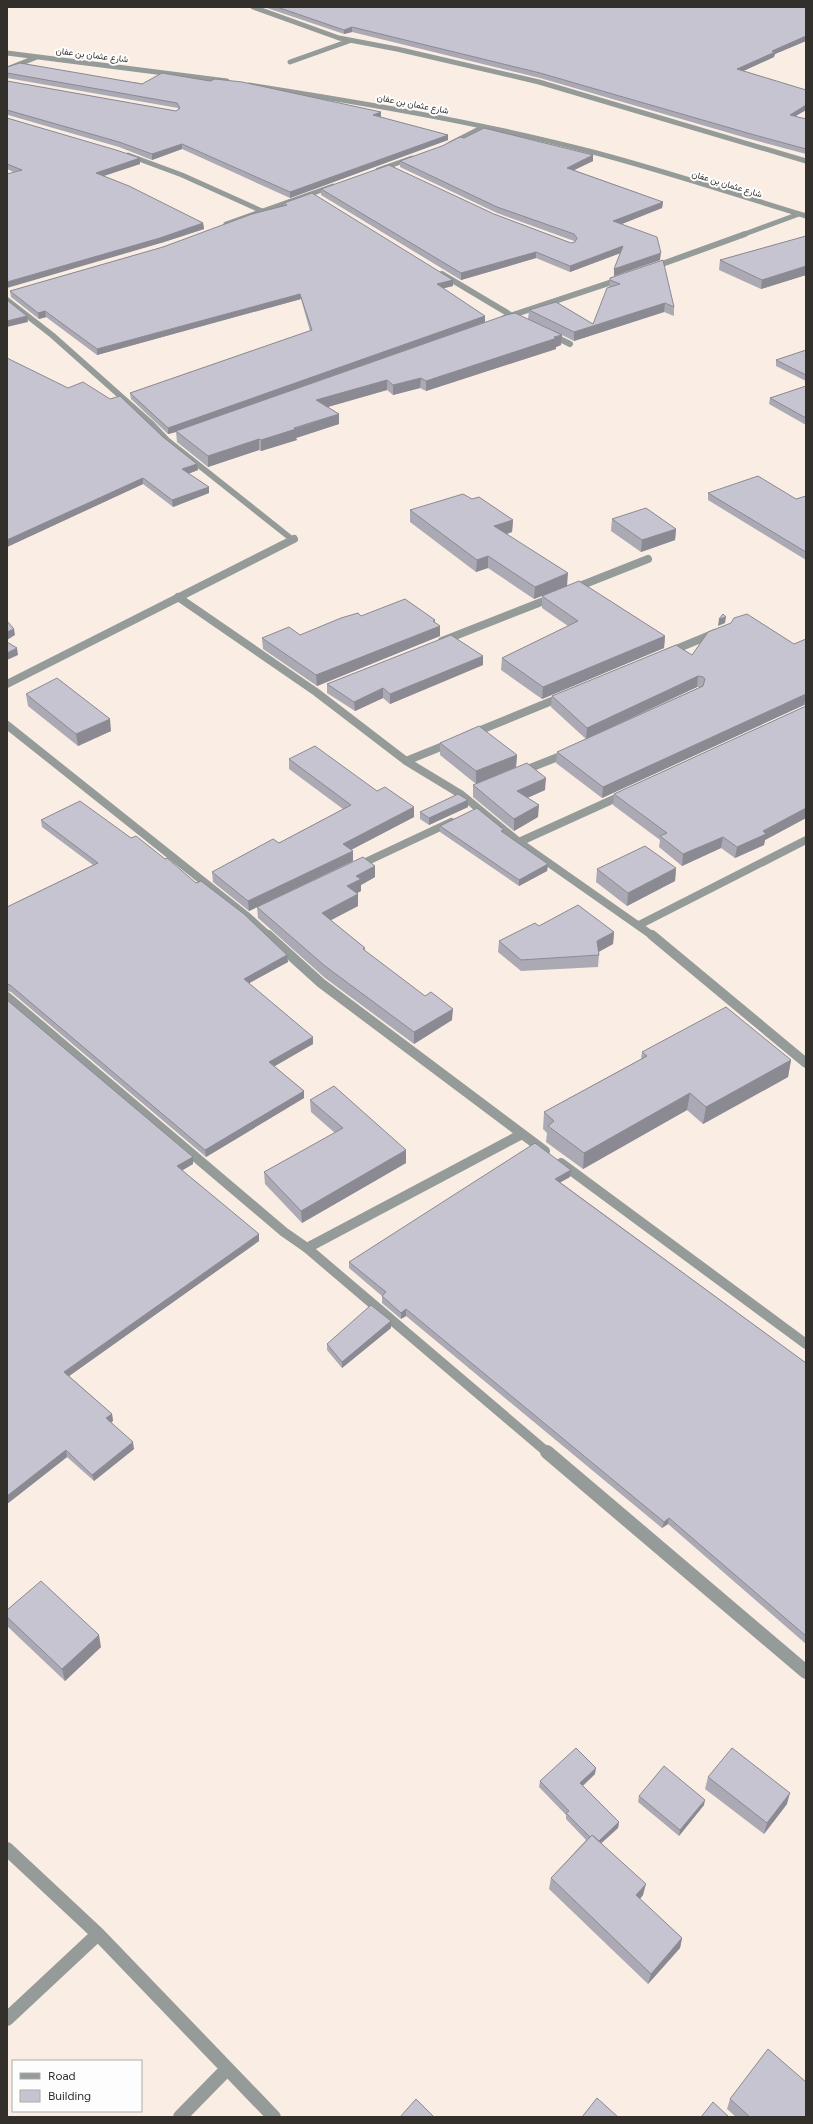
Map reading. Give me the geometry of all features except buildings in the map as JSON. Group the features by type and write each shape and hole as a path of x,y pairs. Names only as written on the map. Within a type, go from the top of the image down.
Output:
{"street":[{"path":"253,7 339,38 539,82 806,162"},
{"path":"290,62 351,40"},
{"name":"شارع عثمان بن عفان","path":"7,53 40,56 236,83"},
{"path":"7,69 40,56"},
{"name":"شارع عثمان بن عفان","path":"244,84 359,102 484,127 643,166 806,216"},
{"path":"441,148 484,127"},
{"path":"125,154 182,175 262,210"},
{"path":"374,172 418,156"},
{"path":"388,166 395,170"},
{"path":"219,227 262,210 340,184"},
{"path":"312,194 319,198"},
{"path":"645,270 798,214"},
{"path":"434,269 518,319"},
{"path":"496,321 630,276"},
{"path":"7,300 52,335 152,424 167,440 294,539 7,684"},
{"path":"544,331 570,344"},
{"path":"167,440 174,438"},
{"path":"434,644 648,559"},
{"path":"178,597 320,690 406,761 465,794 475,810 640,925 806,1063"},
{"path":"661,656 727,628"},
{"path":"406,761 574,692"},
{"path":"7,725 251,915 321,983 806,1344"},
{"path":"512,775 577,749"},
{"path":"519,842 634,789"},
{"path":"347,871 459,818"},
{"path":"640,925 806,840"},
{"path":"7,997 284,1232 307,1248 806,1672"},
{"path":"307,1248 522,1134"},
{"path":"7,1849 98,1934 274,2117"},
{"path":"7,2020 98,1934"},
{"path":"180,2117 227,2069"}]}
